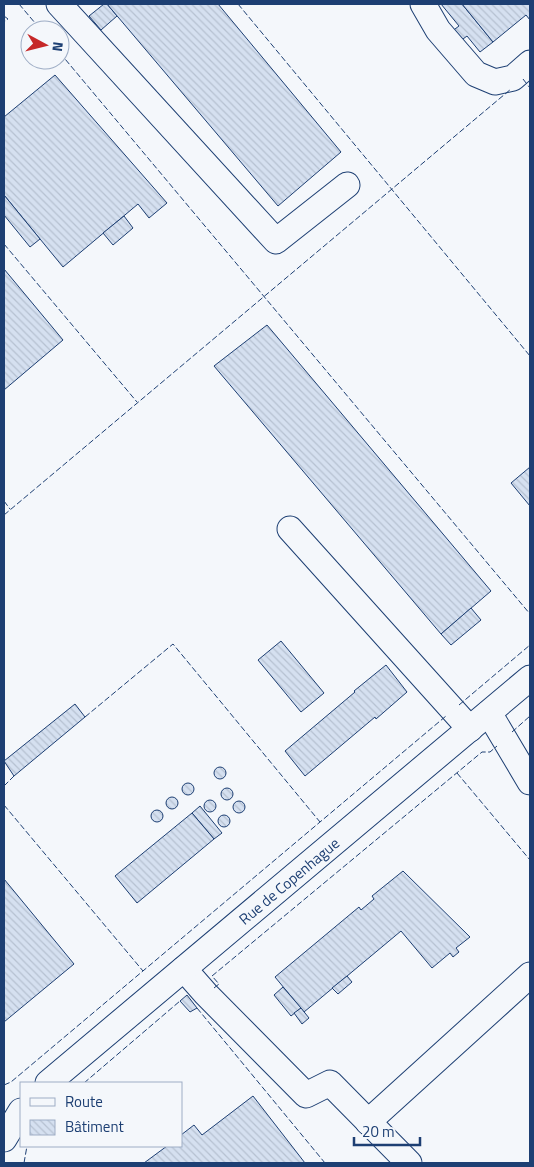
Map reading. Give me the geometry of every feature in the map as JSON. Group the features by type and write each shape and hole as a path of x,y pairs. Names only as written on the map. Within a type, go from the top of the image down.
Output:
{"street":[{"path":"58,4 276,241 347,185"},
{"path":"423,4 438,30 476,74 495,82 513,78 530,63"},
{"path":"290,529 479,721 530,782"},
{"name":"Rue de Copenhague","path":"49,1082 530,678"},
{"path":"184,969 206,994 306,1095 330,1083 408,1163"},
{"path":"368,1122 530,975"},
{"path":"4,1109 20,1102"},
{"path":"4,1139 20,1114"}],"building":[{"path":"104,4 107,4 117,16 101,30 89,16"},
{"path":"107,4 218,4 341,152 278,206"},
{"path":"441,4 462,4 493,42 480,52 467,36 459,42 451,32 459,26"},
{"path":"462,4 530,4 530,20 526,15 493,42"},
{"path":"55,75 167,203 149,218 138,204 63,267 4,195 4,117"},
{"path":"4,195 40,239 30,247 4,215"},
{"path":"124,216 133,228 113,245 103,233"},
{"path":"4,269 63,340 4,390"},
{"path":"267,325 491,591 441,634 214,366"},
{"path":"530,467 530,506 511,483"},
{"path":"471,608 481,620 451,645 441,634"},
{"path":"281,641 324,693 301,712 258,660"},
{"path":"386,665 407,692 305,776 285,751"},
{"path":"75,704 85,717 14,776 4,761"},
{"path":"218,767 222,767 226,773 222,779 218,779 214,775 214,771"},
{"path":"186,783 190,783 194,789 190,795 186,795 182,791 182,787"},
{"path":"225,788 229,788 233,794 229,800 225,800 221,796 221,792"},
{"path":"170,797 174,797 178,803 174,809 170,809 166,805 166,801"},
{"path":"208,800 212,800 216,806 212,812 208,812 204,808 204,804"},
{"path":"237,801 241,801 245,807 241,813 237,813 233,809 233,805"},
{"path":"200,806 222,833 214,839 192,813"},
{"path":"155,810 159,810 163,816 159,822 155,822 151,818 151,814"},
{"path":"192,813 214,839 137,903 115,876"},
{"path":"222,815 226,815 230,821 226,827 222,827 218,823 218,819"},
{"path":"403,871 470,937 456,948 459,952 453,957 450,953 432,968 401,931 304,1012 275,977 359,907 361,910 374,899 372,896"},
{"path":"4,879 74,964 4,1022"},
{"path":"347,976 352,982 338,994 332,988"},
{"path":"283,987 301,1008 291,1016 274,995"},
{"path":"187,995 197,1008 190,1012 180,1001"},
{"path":"301,1008 309,1018 302,1024 294,1013"},
{"path":"253,1096 305,1163 144,1163 166,1147 182,1147 182,1134 194,1125 202,1135"}],"fence":[{"path":"19,4 33,20"},
{"path":"238,4 530,356"},
{"path":"4,16 8,19 4,22"},
{"path":"70,65 530,614"},
{"path":"523,79 530,88"},
{"path":"4,515 511,89"},
{"path":"4,244 137,402"},
{"path":"4,501 10,509"},
{"path":"85,717 173,644 320,822"},
{"path":"459,705 530,645"},
{"path":"4,1085 11,1082 446,716"},
{"path":"512,732 530,716"},
{"path":"214,988 219,984 212,976 482,752 490,752 497,746"},
{"path":"457,773 530,860"},
{"path":"4,786 14,776"},
{"path":"4,805 143,971"},
{"path":"85,1082 180,1001"},
{"path":"197,1008 325,1163"},
{"path":"24,1163 27,1147"}]}
